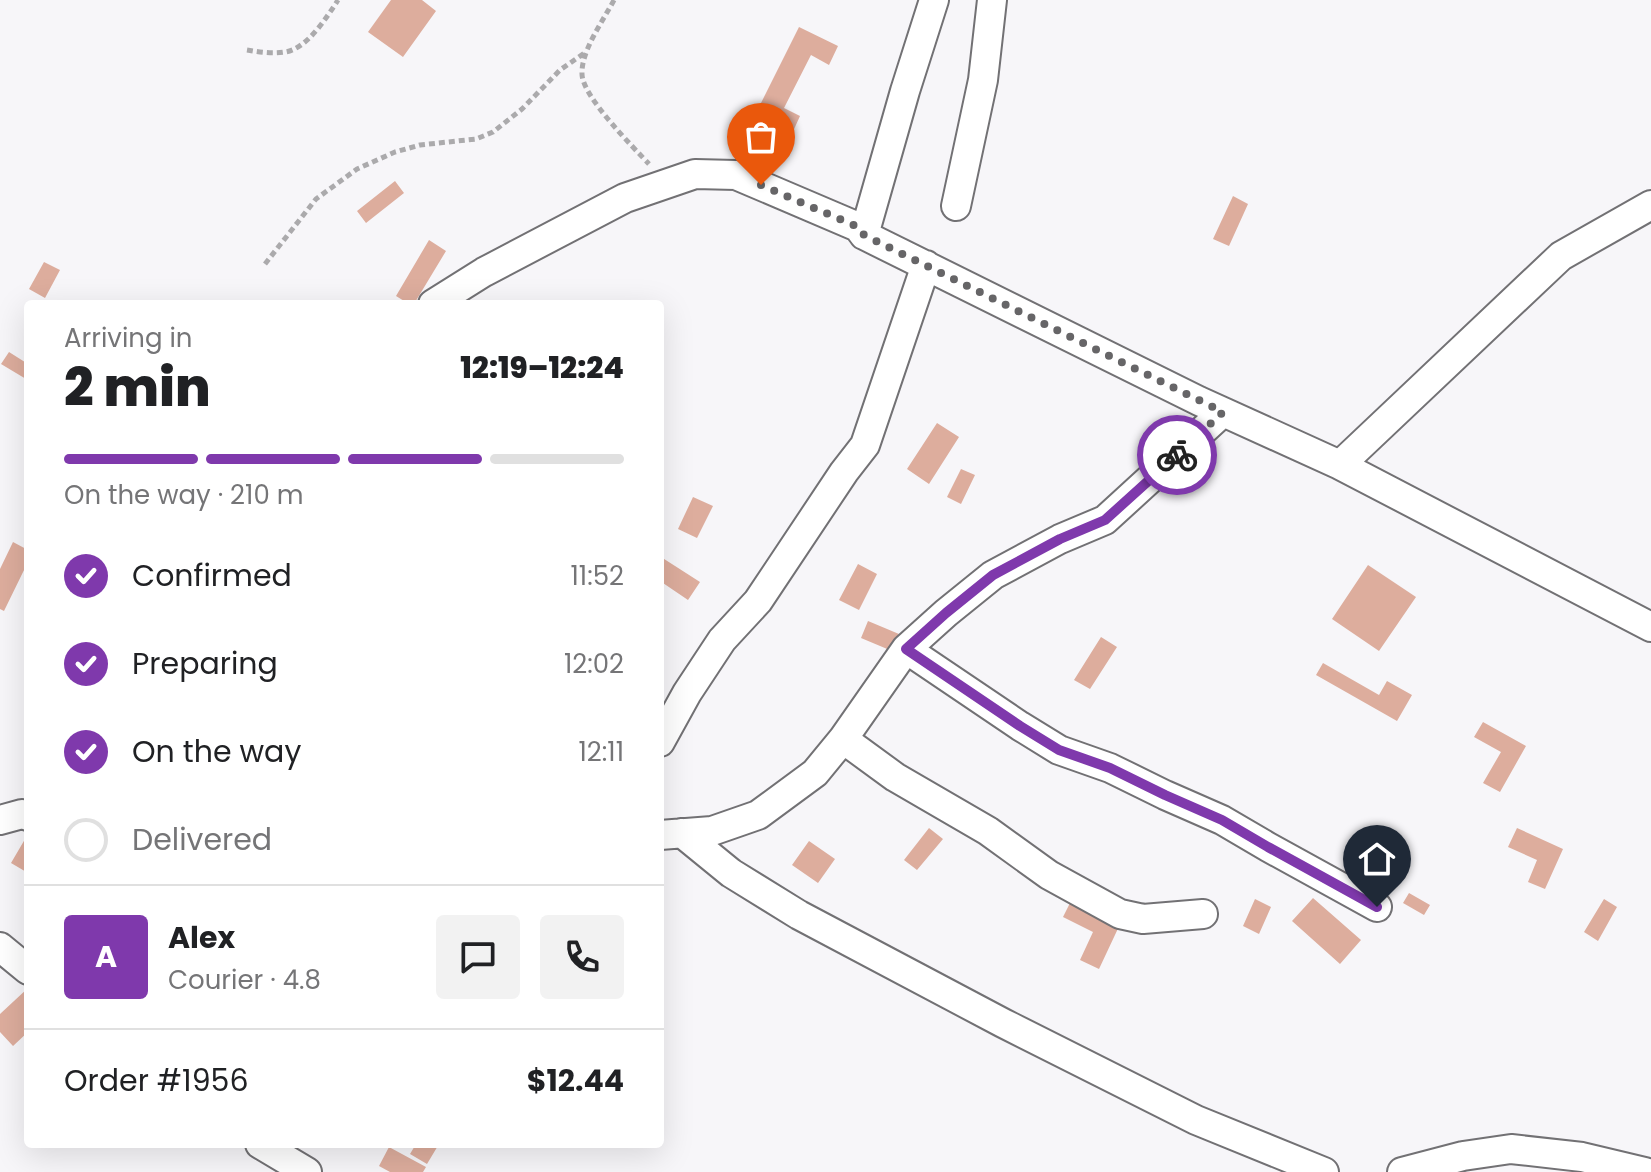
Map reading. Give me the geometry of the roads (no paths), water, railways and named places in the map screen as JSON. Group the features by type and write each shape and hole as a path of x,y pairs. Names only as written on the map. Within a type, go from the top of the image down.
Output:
{"street":[{"path":"864,235 934,0"},
{"path":"956,206 983,80 992,0"},
{"path":"439,300 484,272 625,198 695,174 736,175 858,227 864,235 1223,412 1340,465 1651,627"},
{"path":"1340,465 1561,256 1651,205"},
{"path":"664,735 722,640 758,601 865,445 926,265"},
{"path":"671,834 712,831 758,815 815,773 843,739 906,649 946,613 993,575 1060,539 1105,520 1223,412"},
{"path":"906,649 1059,750 1110,768 1222,820 1377,907"},
{"path":"843,739 895,777 988,831 1049,875 1120,914 1143,919 1203,914"},
{"path":"0,820 24,815"},
{"path":"671,834 799,915 1003,1023 1196,1120 1324,1172"},
{"path":"0,947 24,967"},
{"path":"267,1148 307,1172"},
{"path":"1402,1172 1463,1156 1511,1149 1582,1157 1645,1172"}]}
